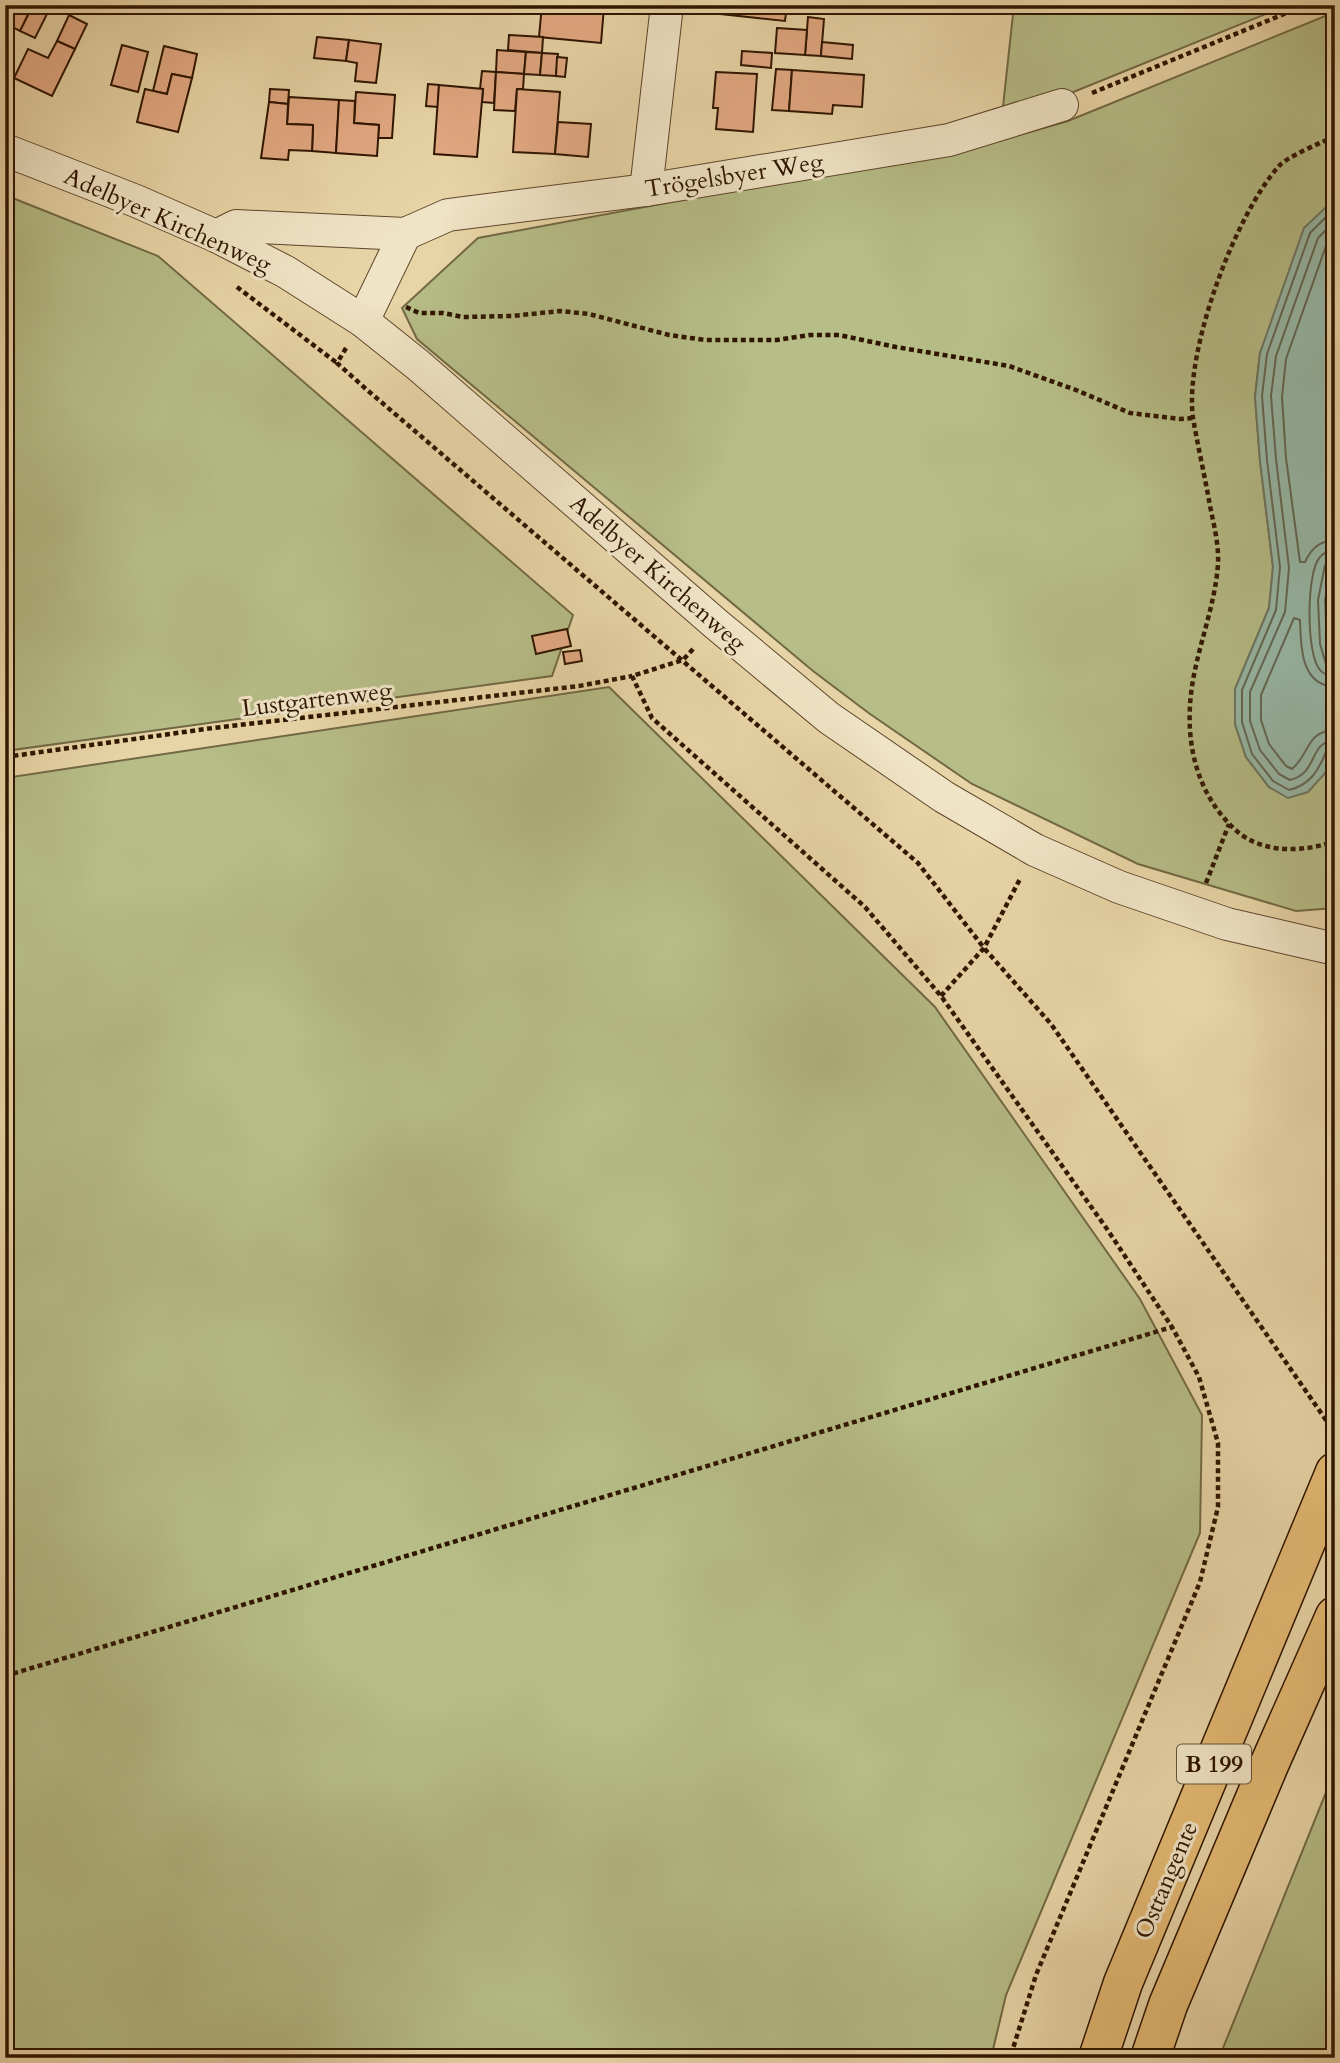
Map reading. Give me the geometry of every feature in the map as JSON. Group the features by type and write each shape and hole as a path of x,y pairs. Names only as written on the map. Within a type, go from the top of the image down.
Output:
{"main road":[{"name":"Osttangente","path":"1098,2058 1123,1983 1335,1472"},
{"name":"Osttangente","path":"1150,2058 1168,2006 1263,1778 1335,1616"}],"street":[{"path":"646,190 667,5"},
{"name":"Trögelsbyer Weg","path":"216,236 236,226 405,234 448,215 646,190 949,140 1062,105"},
{"name":"Adelbyer Kirchenweg","path":"5,150 136,201 216,236 286,272 370,307 418,365 716,624 828,718 944,797 1035,850 1119,887 1227,924 1335,949"},
{"path":"370,307 405,234"}],"path":[{"path":"1062,105 1306,5"},
{"path":"1335,136 1281,164 1257,197 1233,244 1204,326 1194,373 1194,418 1216,533 1218,563 1191,692 1189,727 1198,777 1211,802 1229,824 1248,840 1283,849 1316,848 1335,841"},
{"path":"229,281 337,363 918,863 984,948 1051,1024 1335,1433"},
{"path":"337,363 370,307 463,317 570,312 601,317 669,335 705,340 777,340 810,335 839,335 1009,366 1130,413 1166,418 1194,418"},
{"path":"683,660 716,624"},
{"name":"Lustgartenweg","path":"5,757 213,728 579,686 632,676 683,660"},
{"path":"632,676 652,718 866,907 941,996 1107,1229 1172,1327 1199,1377 1218,1443 1218,1507 1200,1582 1037,1975 1010,2058"},
{"path":"1194,913 1229,824"},
{"path":"941,996 984,948 1035,850"},
{"path":"5,1676 1172,1327"}],"green space":[{"path":"1014,5 1288,5 1061,97 1002,116"},
{"path":"1335,12 1335,204 1325,208 1260,353 1255,397 1273,567 1269,608 1235,689 1235,724 1246,757 1269,787 1288,797 1327,771 1335,747 1335,908 1296,911 1138,864 972,784 813,671 417,339 402,308 478,238 999,141 1068,121"},
{"path":"5,195 158,256 573,615 552,676 5,751"},
{"path":"1335,553 1335,672 1329,642 1326,598"},
{"path":"609,687 935,1007 1140,1299 1202,1415 1200,1533 1006,1995 991,2058 5,2058 5,778"},
{"path":"1335,1770 1335,2058 1219,2058"}],"water":[{"path":"1335,204 1335,553 1325,600 1327,644 1335,672 1335,747 1327,771 1308,792 1288,798 1269,787 1246,757 1235,724 1235,689 1269,608 1273,567 1255,397 1260,353 1304,228 1325,208"}],"building":[{"path":"15,5 33,5 20,31 6,24"},
{"path":"33,5 50,8 35,38 20,31"},
{"path":"520,5 542,5 542,13 520,11"},
{"path":"542,5 604,7 601,43 539,37"},
{"path":"722,5 787,5 785,21 721,14"},
{"path":"69,15 87,24 75,49 57,41"},
{"path":"808,17 824,19 821,56 805,55"},
{"path":"777,28 807,30 805,55 775,53"},
{"path":"509,35 543,37 542,53 508,50"},
{"path":"317,37 349,40 346,61 314,58"},
{"path":"349,40 381,44 376,83 355,81 357,63 346,61"},
{"path":"57,41 75,49 52,96 14,78 28,49 48,58"},
{"path":"822,42 853,45 852,59 821,56"},
{"path":"122,45 148,52 138,92 111,85"},
{"path":"164,46 197,54 192,78 172,74 167,94 153,91"},
{"path":"497,50 526,52 524,74 496,72"},
{"path":"742,51 772,53 771,68 741,65"},
{"path":"526,52 542,53 540,75 524,74"},
{"path":"542,53 558,54 556,76 540,75"},
{"path":"557,57 567,58 565,77 556,76"},
{"path":"776,69 792,70 789,111 772,110"},
{"path":"792,70 864,75 862,107 833,105 832,114 789,111"},
{"path":"482,71 496,72 494,103 482,102"},
{"path":"496,72 524,74 523,89 517,89 515,111 494,110"},
{"path":"716,72 757,74 753,132 716,129 718,108 713,108"},
{"path":"172,74 192,78 178,132 137,122 145,89 167,94"},
{"path":"428,84 439,85 438,107 426,106"},
{"path":"439,85 483,89 477,157 434,154"},
{"path":"270,89 289,90 288,104 269,102"},
{"path":"517,89 560,92 555,154 513,152"},
{"path":"356,92 395,95 392,138 378,138 379,125 354,123"},
{"path":"289,97 339,100 336,153 312,151 313,125 287,124"},
{"path":"339,100 355,101 354,123 379,125 377,156 336,153"},
{"path":"269,102 288,104 287,124 313,125 312,151 289,150 288,160 261,158"},
{"path":"558,122 591,124 588,157 555,154"},
{"path":"567,629 571,646 536,654 532,636"},
{"path":"580,650 582,661 565,664 563,652"}]}
